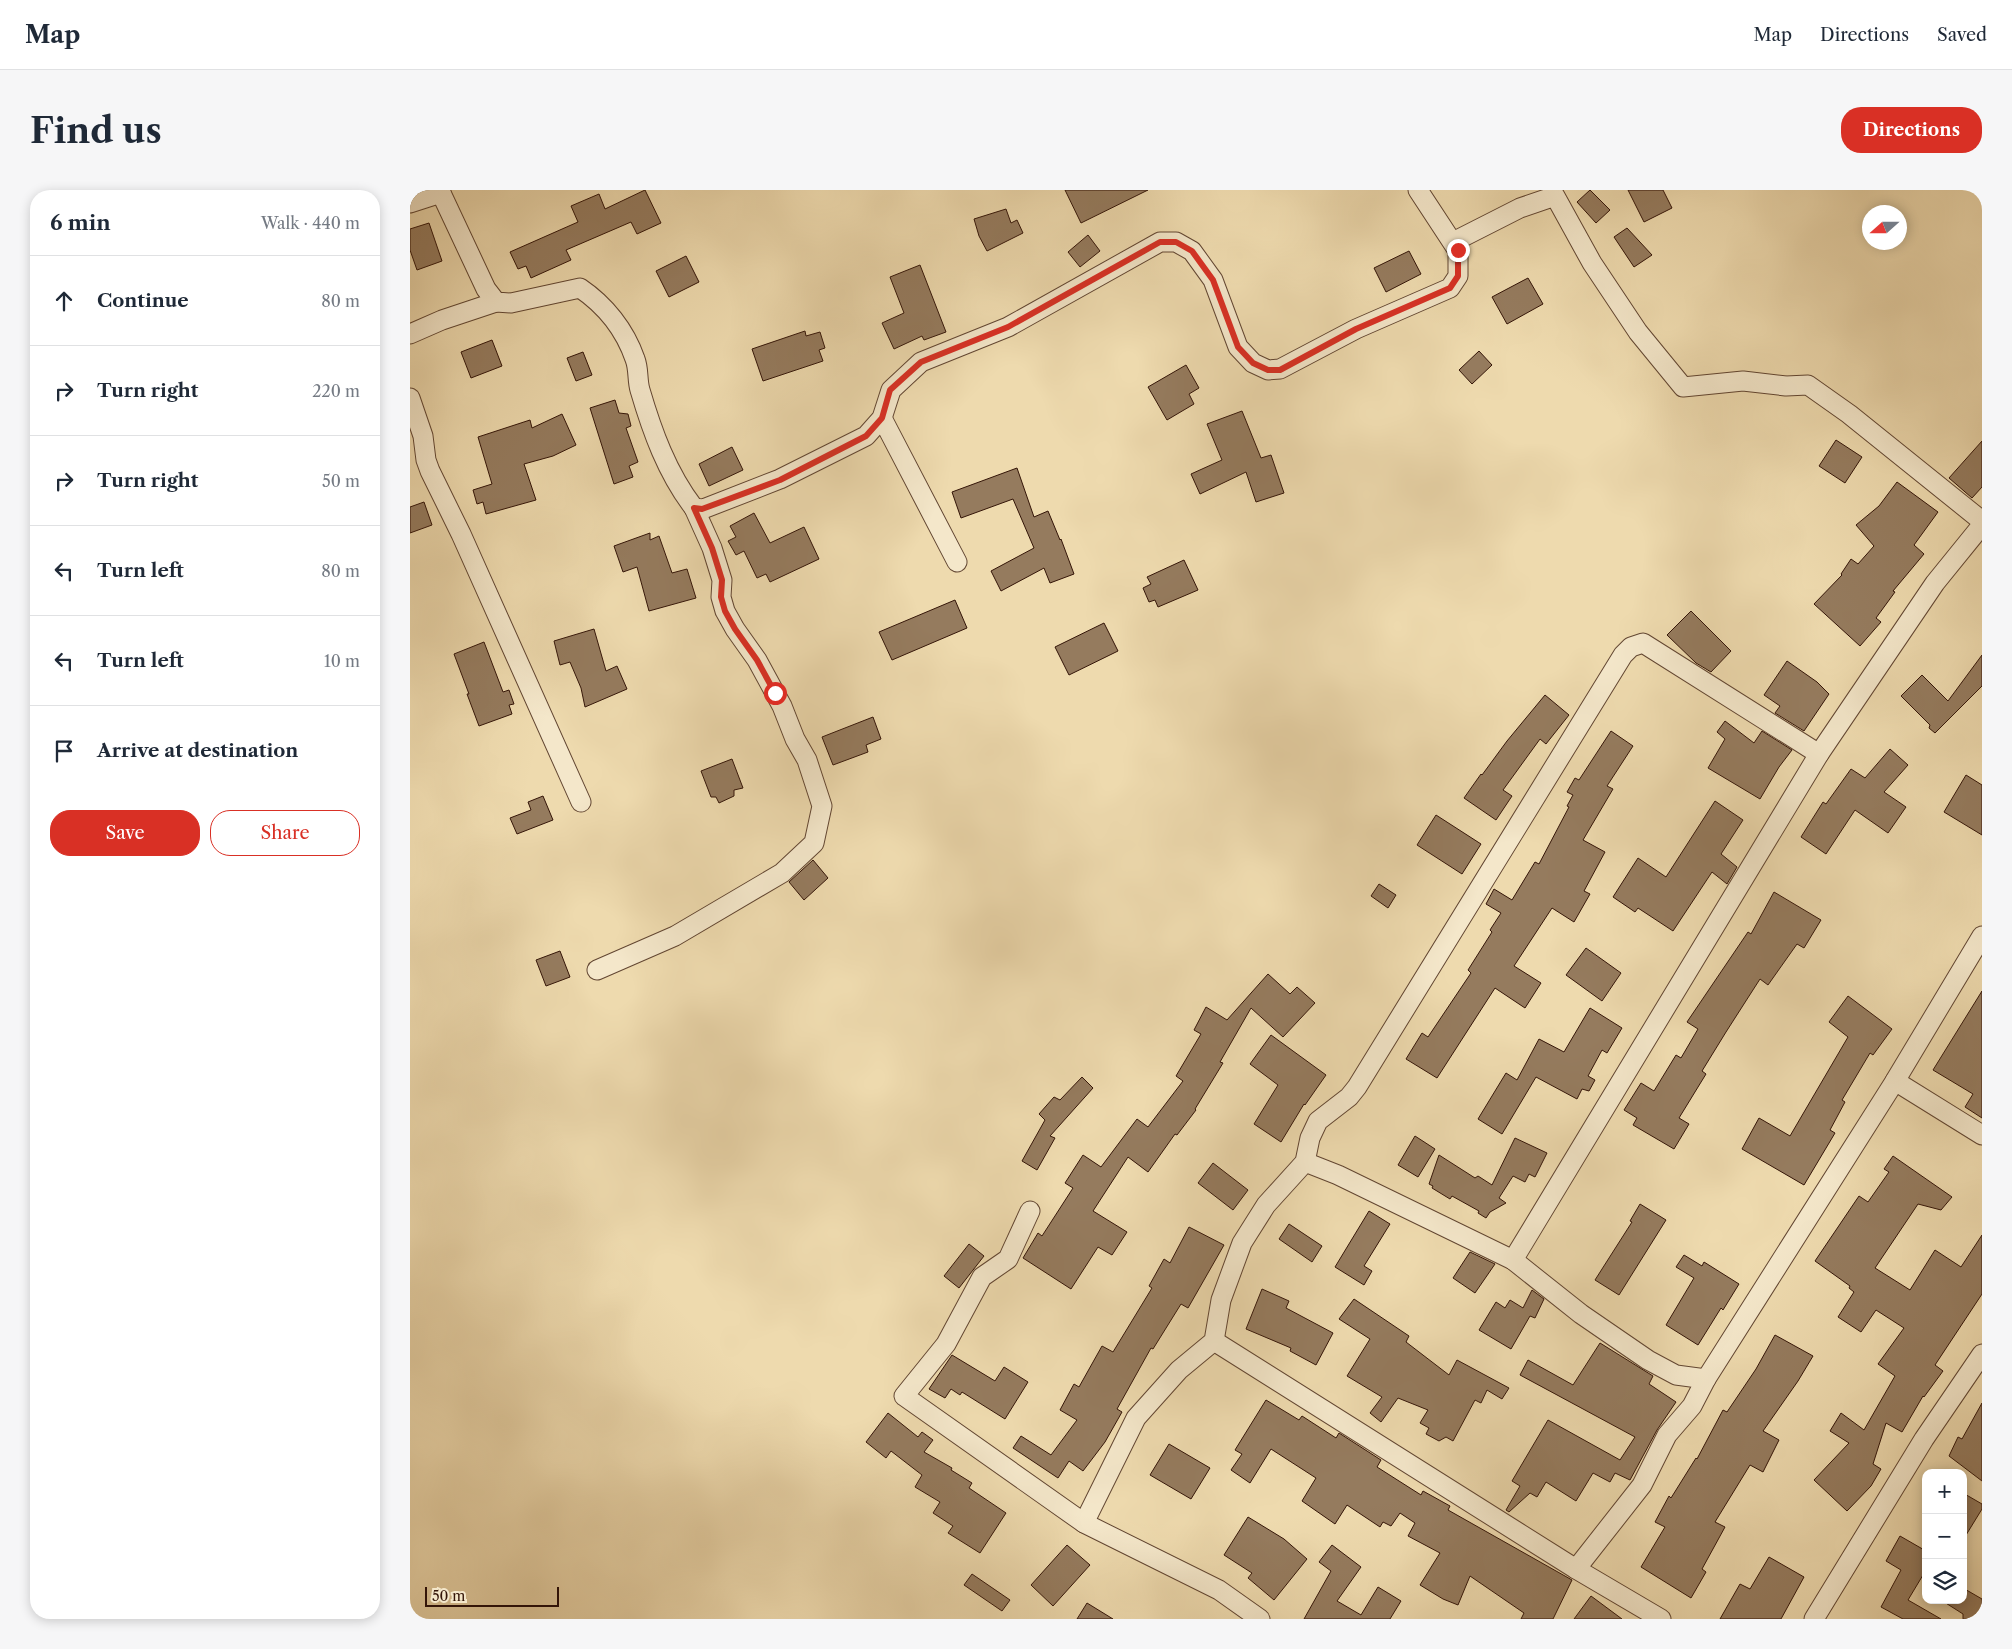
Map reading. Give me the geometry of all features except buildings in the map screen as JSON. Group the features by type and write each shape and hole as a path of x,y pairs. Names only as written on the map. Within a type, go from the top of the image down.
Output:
{"street":[{"path":"694,508 702,509 780,480 866,436 882,418 890,390 921,362 1008,327 1160,242 1176,242 1192,251 1213,280 1238,347 1253,363 1268,370 1280,370 1356,329 1450,288 1458,276 1458,250 1418,190"},
{"path":"410,202 440,191 486,289 496,302"},
{"path":"1453,242 1520,208 1560,193 1602,278 1638,332 1683,387 1743,381 1786,386 1808,385 1849,414 1982,521"},
{"path":"410,334 442,320 496,302 511,303 580,288 597,300 622,330 636,360 639,387 659,448 685,496 694,508 712,548 722,580 721,597 725,611 757,660 782,706 795,739 807,760 822,806 814,842 782,873 675,936 597,970"},
{"path":"410,398 423,436 426,460 430,471 461,534 581,802"},
{"path":"882,418 958,562"},
{"path":"1513,1260 1819,754 1935,583 1982,525"},
{"path":"1084,1523 1136,1418 1180,1370 1214,1342 1221,1300 1242,1244 1266,1205 1306,1162 1310,1138 1318,1122 1350,1097 1357,1087 1623,654 1631,647 1642,643 1819,754"},
{"path":"1576,1569 1642,1485 1667,1435 1692,1406 1706,1379 1895,1081 1982,936"},
{"path":"1895,1081 1982,1135"},
{"path":"1306,1162 1338,1175 1513,1260 1581,1314 1648,1360 1676,1375 1706,1379"},
{"path":"1030,1211 1008,1259 982,1277 946,1344 904,1396 1084,1523 1219,1590 1260,1619"},
{"path":"1214,1342 1576,1569 1661,1619"},
{"path":"1814,1619 1924,1439 1982,1354"}],"route":[{"path":"775,693 757,660 728,618 721,597 722,580 712,548 694,508 702,509 780,480 866,436 882,418 890,390 921,362 1008,327 1160,242 1176,242 1192,251 1213,280 1238,347 1253,363 1268,370 1280,370 1356,329 1450,288 1458,276 1458,250"}]}
